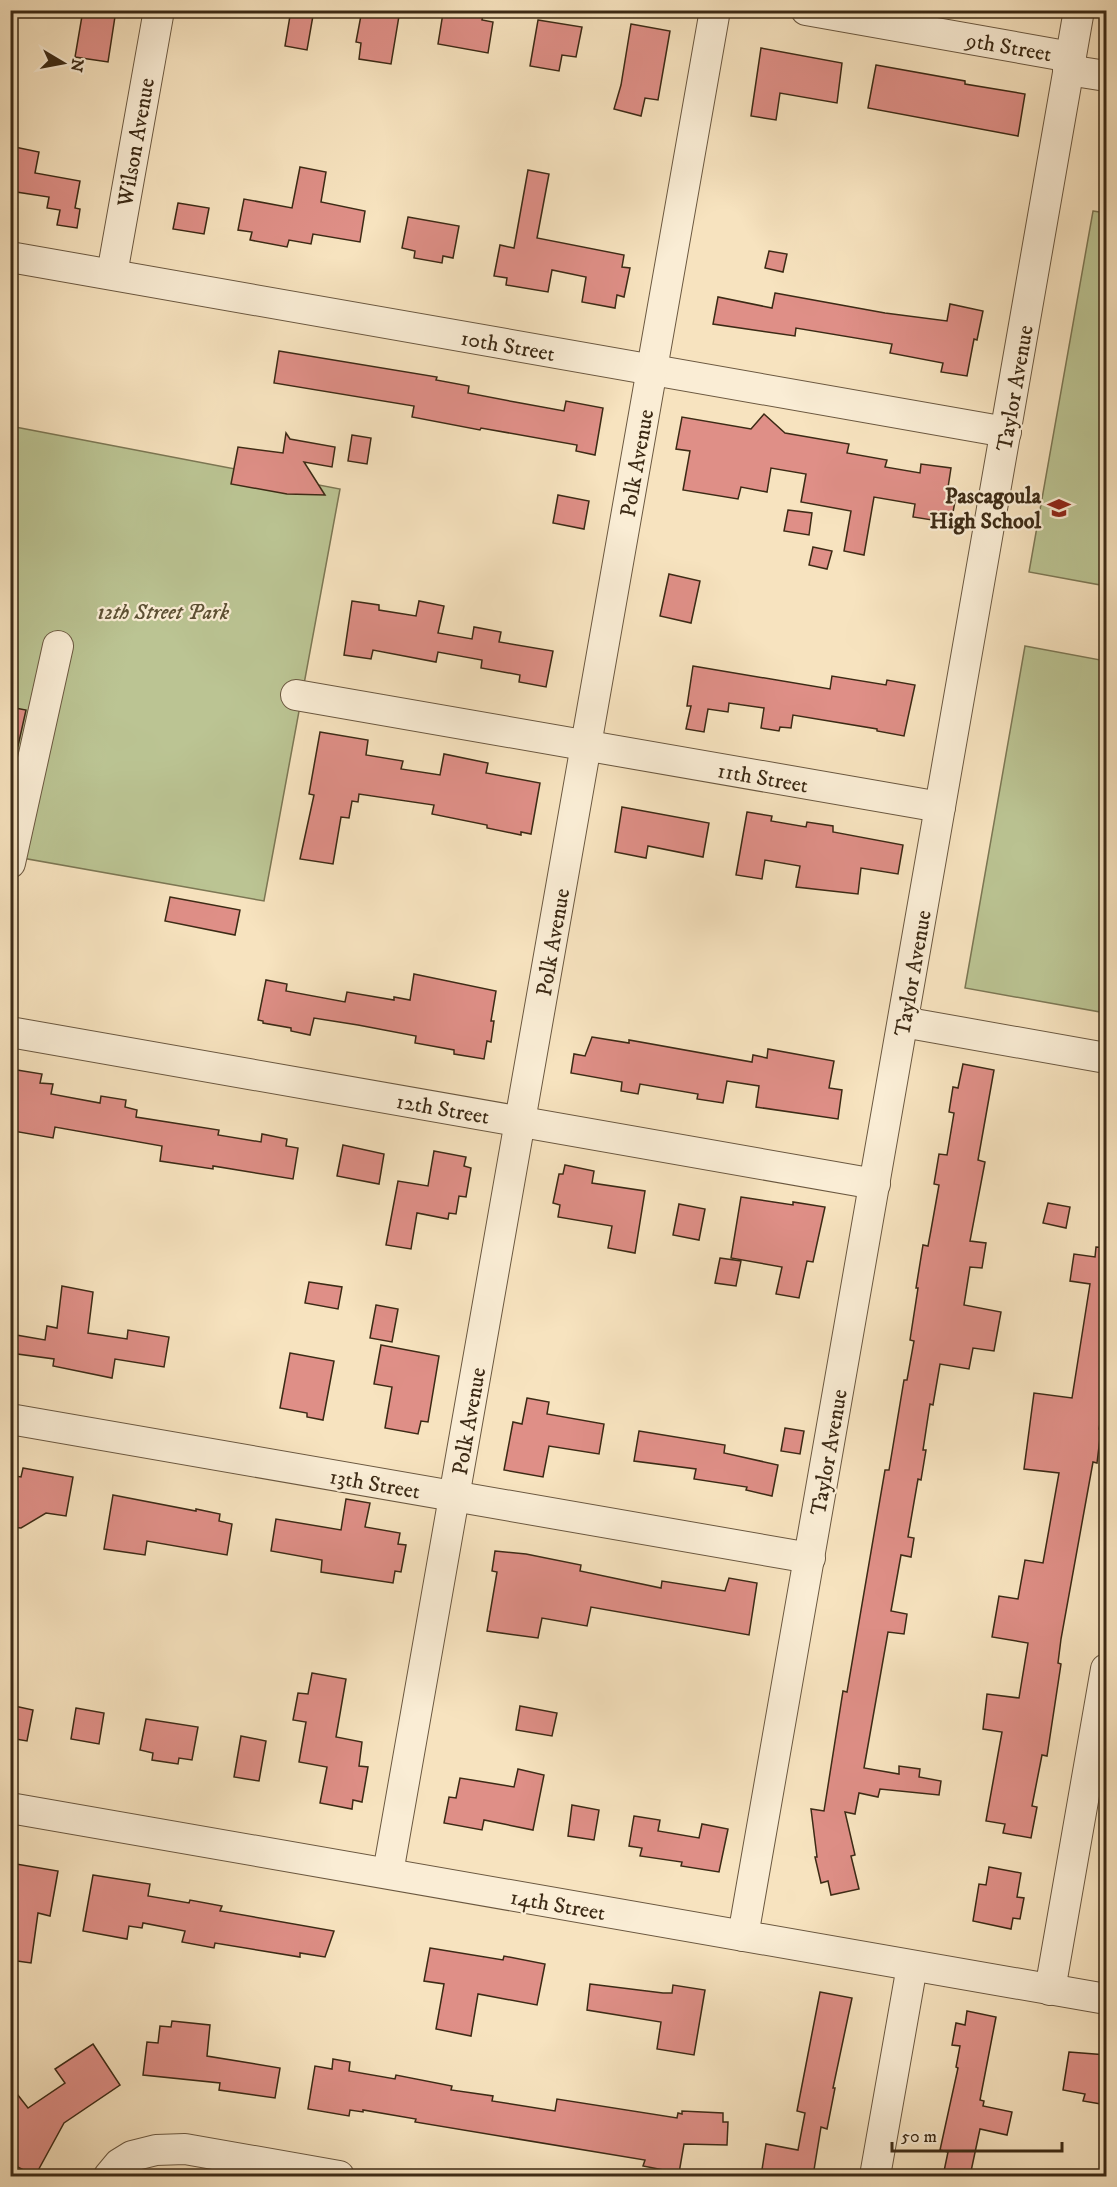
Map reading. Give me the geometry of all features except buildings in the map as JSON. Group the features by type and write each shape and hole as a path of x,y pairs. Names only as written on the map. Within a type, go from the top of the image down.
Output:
{"street":[{"name":"Wilson Avenue","path":"112,274 159,10"},
{"name":"Polk Avenue","path":"388,1874 715,10"},
{"name":"9th Street","path":"806,10 1069,63 1107,76"},
{"name":"Taylor Avenue","path":"743,1936 1079,10"},
{"name":"10th Street","path":"10,257 1006,432"},
{"path":"10,863 58,646"},
{"name":"11th Street","path":"296,696 940,807"},
{"path":"903,1022 1107,1058"},
{"name":"12th Street","path":"10,1032 875,1184"},
{"name":"13th Street","path":"10,1419 810,1558"},
{"path":"1050,1990 1107,1669"},
{"name":"14th Street","path":"10,1808 1107,2000"},
{"path":"875,2176 912,1966"},
{"path":"109,2176 119,2164 132,2156 156,2150 185,2149 339,2176"}],"green space":[{"path":"1093,211 1106,213 1106,586 1029,572"},
{"name":"12th Street Park","path":"10,426 340,489 264,901 11,856"},
{"path":"1025,646 1106,661 1106,1013 965,988"}],"place":[{"name":"Pascagoula High School","path":"1059,508"}]}
